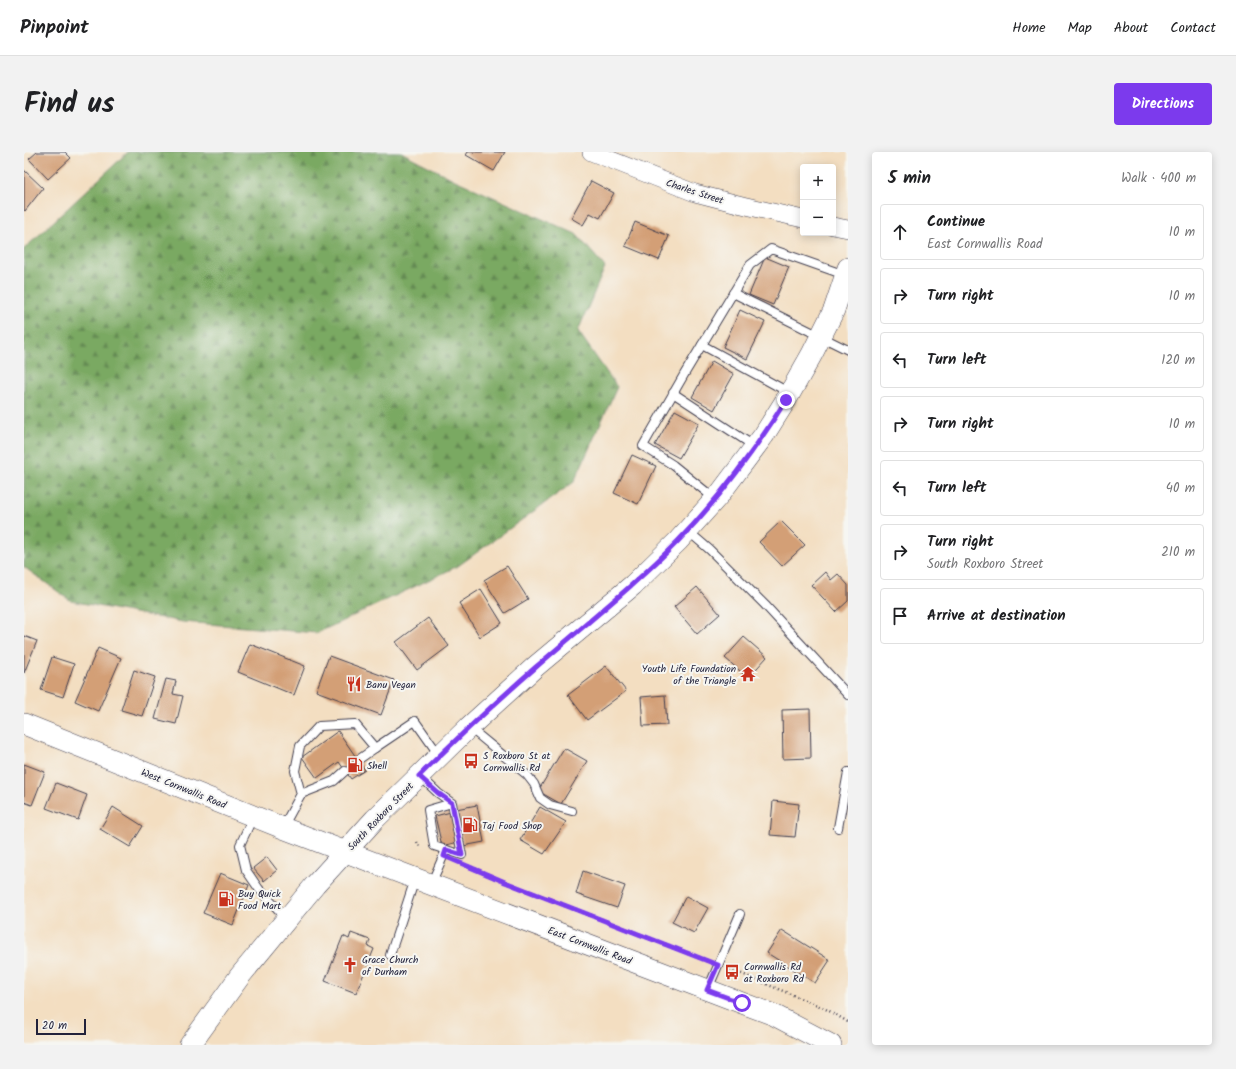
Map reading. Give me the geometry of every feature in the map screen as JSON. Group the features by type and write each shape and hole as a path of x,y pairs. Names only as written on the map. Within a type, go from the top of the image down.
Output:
{"street":[{"name":"Charles Street","path":"591,152 695,193 800,218"},
{"path":"836,227 848,229"},
{"name":"South Roxboro Street","path":"190,1045 240,976 315,885 375,819 469,727 536,666 633,585 687,531 716,499 756,447 790,393 834,310 847,272"},
{"name":"West Cornwallis Road","path":"24,724 345,852"},
{"name":"East Cornwallis Road","path":"345,852 774,1016 831,1045"}],"lane":[{"path":"716,499 673,465 643,446 673,393 750,265 770,249 847,272"},
{"path":"733,293 848,350"},
{"path":"702,345 790,393"},
{"path":"673,393 756,447"},
{"path":"687,531 710,550 766,605 848,695"},
{"path":"358,760 415,722 440,755"},
{"path":"301,794 295,771 300,746 319,726 355,724 375,748"},
{"path":"469,727 527,775 534,784 540,798 550,805 572,811"},
{"path":"283,828 301,794 334,781 345,771"},
{"path":"838,828 848,772"},
{"path":"419,776 452,803 462,855 445,853 434,846 428,810 452,803"},
{"path":"253,816 240,845 246,870 260,889 287,919"},
{"path":"390,955 423,881 445,853"},
{"path":"707,990 740,914"}],"path":[{"path":"417,842 418,845 445,853 505,882 817,1005 848,1022"}],"green space":[{"path":"128,152 401,152 455,180 576,234 605,267 578,331 617,387 574,482 458,566 317,633 183,622 71,601 24,567 24,249"}],"building":[{"path":"37,152 65,152 71,158 48,179 29,159"},
{"path":"468,152 505,152 494,171 466,155"},
{"path":"24,170 43,188 25,211 24,210"},
{"path":"591,181 614,193 600,218 590,213 583,225 571,218"},
{"path":"635,222 669,236 659,260 625,246"},
{"path":"765,257 789,267 773,305 749,295"},
{"path":"740,310 765,322 747,359 723,347"},
{"path":"712,361 734,374 714,410 692,397"},
{"path":"675,410 699,423 679,458 655,445"},
{"path":"632,455 656,466 638,504 614,493"},
{"path":"781,521 805,545 782,566 759,542"},
{"path":"507,566 528,599 505,613 484,580"},
{"path":"825,572 831,580 838,574 848,585 848,601 836,612 811,585"},
{"path":"697,587 720,614 697,634 674,607"},
{"path":"481,589 502,623 480,637 459,603"},
{"path":"428,618 449,646 417,670 396,642"},
{"path":"24,636 37,641 24,673"},
{"path":"744,637 767,657 748,678 725,658"},
{"path":"250,644 305,666 294,695 238,672"},
{"path":"98,648 121,658 98,711 75,701"},
{"path":"329,656 394,680 381,715 316,691"},
{"path":"52,657 74,664 63,697 41,690"},
{"path":"606,666 626,691 587,720 568,695"},
{"path":"134,670 155,677 142,716 121,710"},
{"path":"166,679 176,681 173,694 183,696 176,724 155,719"},
{"path":"665,695 667,725 643,726 641,697"},
{"path":"810,709 811,758 783,759 782,710"},
{"path":"338,731 365,770 351,779 339,762 317,778 302,757"},
{"path":"564,748 587,761 561,804 538,791"},
{"path":"24,764 45,772 32,805 24,802"},
{"path":"56,783 87,795 78,820 46,808"},
{"path":"773,801 799,804 795,837 770,835"},
{"name":"Taj Food Shop","path":"477,805 484,842 463,846 456,809"},
{"path":"113,807 143,826 130,847 100,829"},
{"path":"540,807 566,822 544,854 520,840"},
{"path":"451,812 458,842 442,846 435,816"},
{"path":"267,857 277,870 264,881 253,868"},
{"path":"583,871 625,886 617,908 576,894"},
{"name":"Buy Quick Food Mart","path":"220,873 249,885 233,925 203,913"},
{"path":"686,896 708,908 694,933 672,922"},
{"path":"782,930 830,960 815,983 767,953"},
{"name":"Grace Church of Durham","path":"351,933 370,940 368,946 374,949 356,993 325,981 343,936 349,939"}],"place":[{"name":"Youth Life Foundation of the Triangle","path":"748,674"},
{"name":"Banu Vegan","path":"354,684"},
{"name":"S Roxboro St at Cornwallis Rd","path":"471,761"},
{"name":"Shell","path":"355,765"},
{"name":"Taj Food Shop","path":"470,825"},
{"name":"Buy Quick Food Mart","path":"226,899"},
{"name":"Grace Church of Durham","path":"350,965"},
{"name":"Cornwallis Rd at Roxboro Rd","path":"732,972"}],"route":[{"path":"742,1003 707,990 718,965 505,882 444,856 446,850 462,855 452,803 419,776 457,738 536,666 598,616 633,585 678,541 719,495 742,466 786,400"}]}
